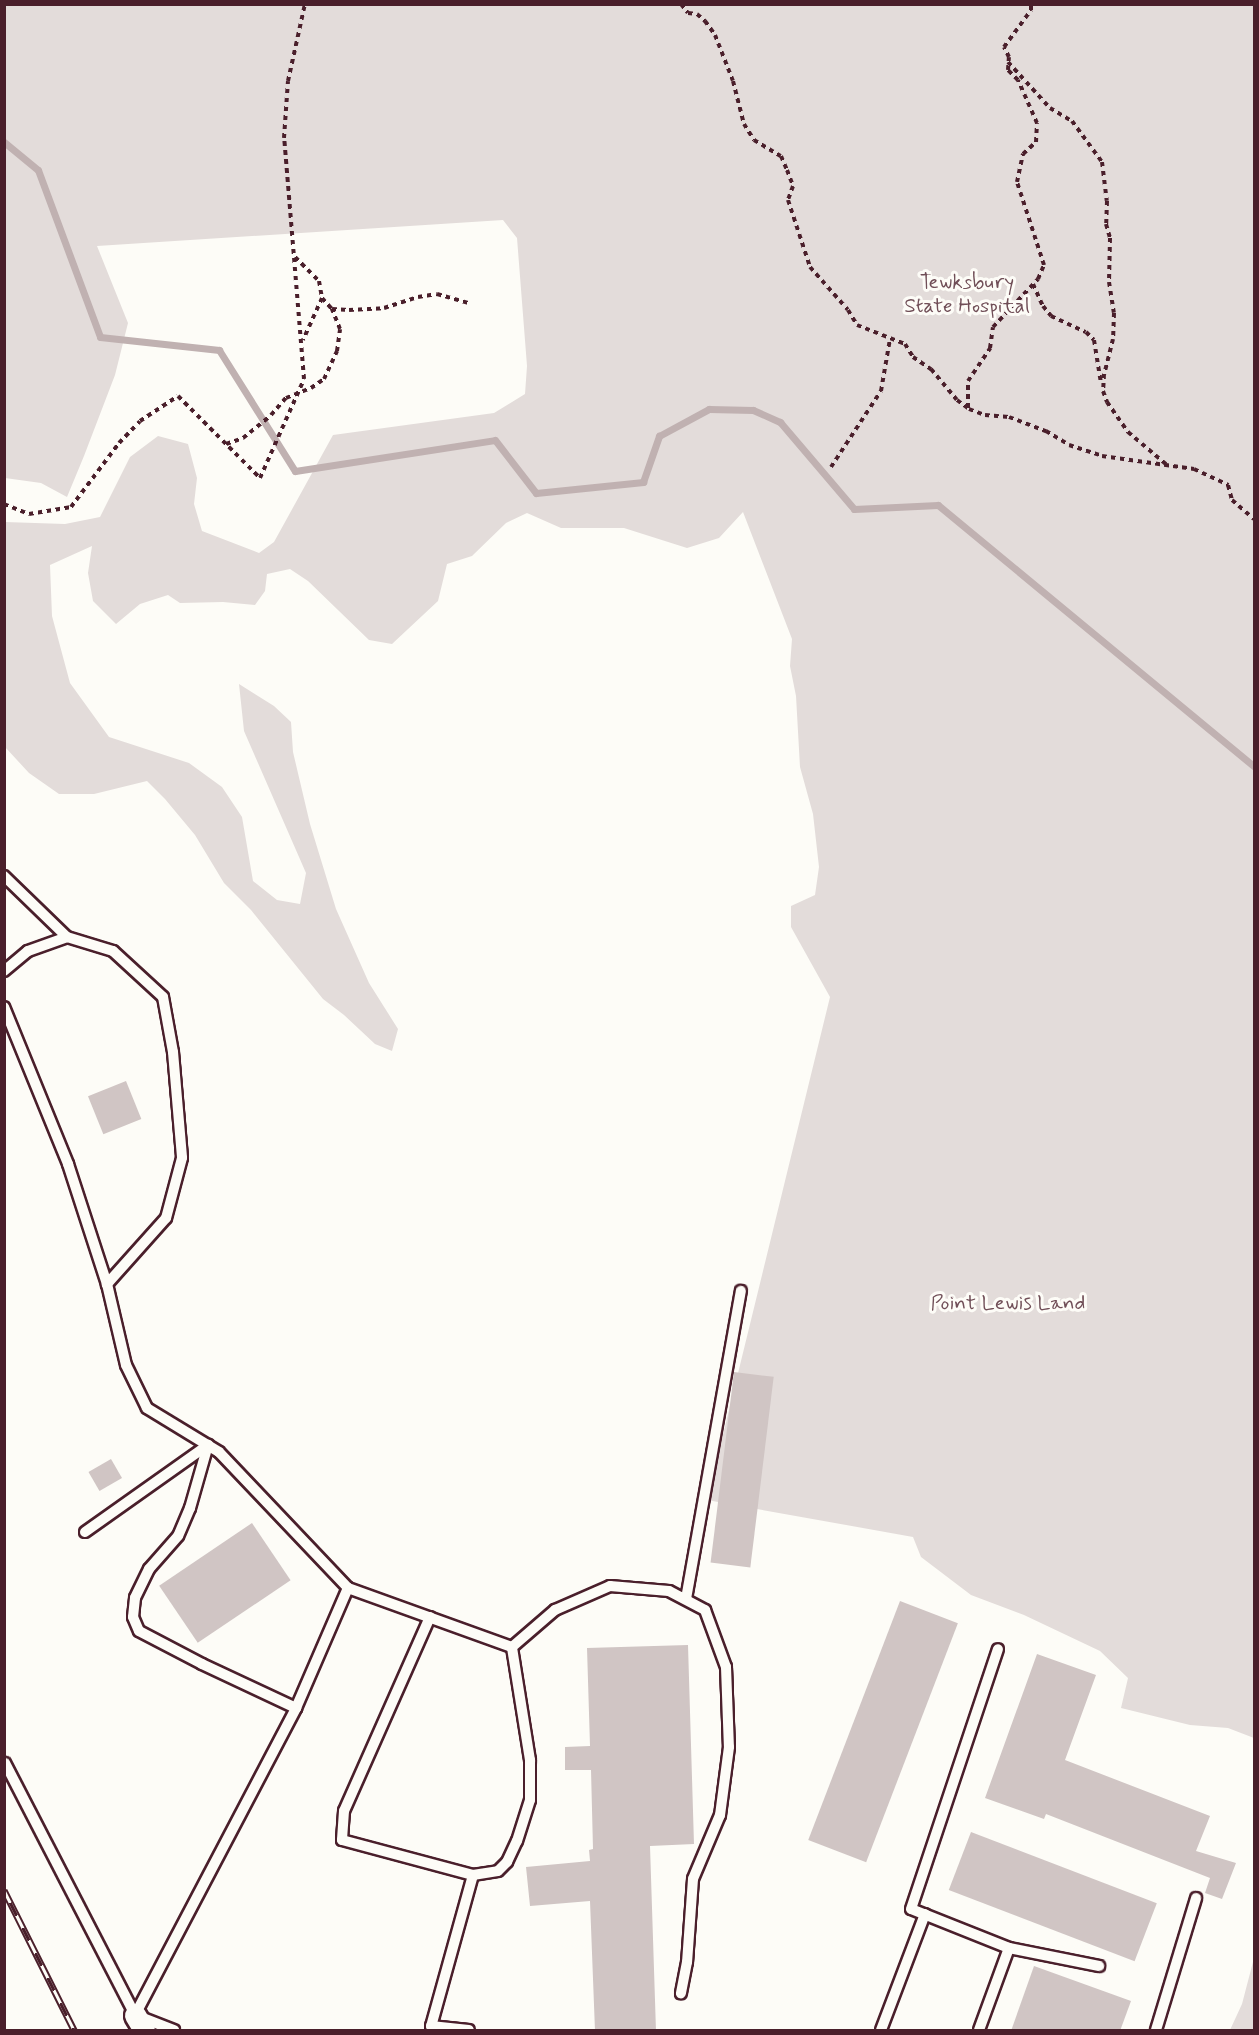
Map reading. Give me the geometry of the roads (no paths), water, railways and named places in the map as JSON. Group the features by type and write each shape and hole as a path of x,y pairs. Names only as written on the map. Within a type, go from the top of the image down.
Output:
{"lane":[{"path":"4,876 67,937 112,951 163,998 173,1052 182,1158 166,1218 107,1284"},
{"path":"4,971 28,951 67,937"},
{"path":"4,1007 68,1164 107,1284 126,1365 147,1408 219,1452 348,1588 512,1647"},
{"path":"686,1599 741,1291"},
{"path":"85,1532 208,1445"},
{"path":"208,1445 190,1508 178,1536 149,1569 135,1598 133,1617 139,1631 202,1664 296,1708"},
{"path":"512,1647 555,1610 610,1586 669,1590 705,1610 726,1667 729,1747 720,1815 693,1878 687,1962 681,1993"},
{"path":"140,2023 296,1708 348,1588"},
{"path":"430,1617 344,1811 342,1840 473,1875 498,1871 507,1862 517,1841 530,1800 530,1760 512,1647"},
{"path":"998,1649 910,1909 1009,1948 1099,1966"},
{"path":"5,1763 140,2023 174,2031"},
{"path":"469,2031 426,2028 473,1875"},
{"path":"1156,2031 1196,1898"},
{"path":"881,2031 925,1914"},
{"path":"979,2031 1009,1948"}],"waterway":[{"path":"4,142 38,170 100,337 219,350 295,471 495,440 536,493 643,482 659,436 709,409 753,410 780,422 854,509 938,505 1254,766"}],"railway":[{"path":"4,1890 74,2030"}],"park label":[{"name":"Tewksbury State Hospital","path":"967,294"},
{"name":"Point Lewis Land","path":"1008,1303"}]}
